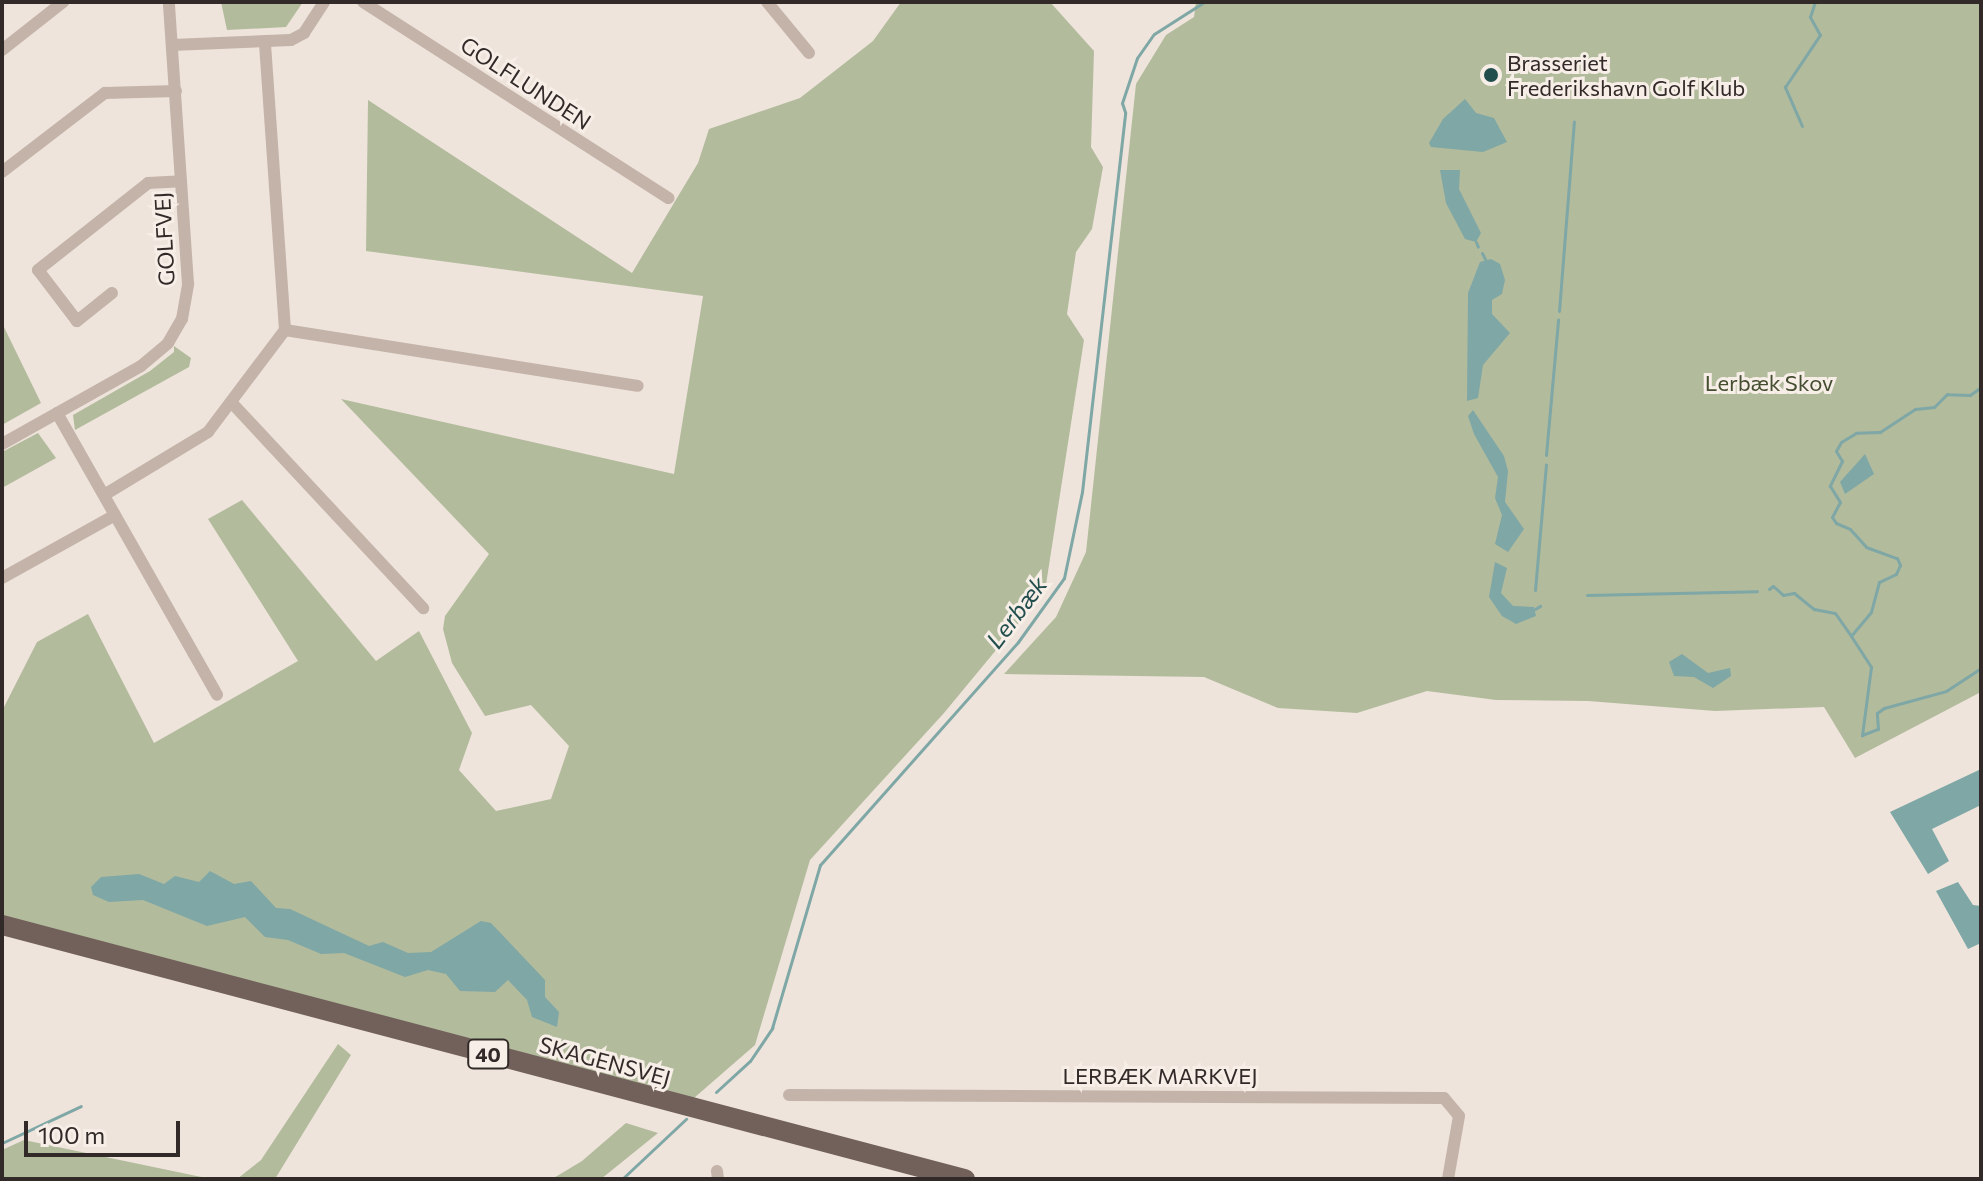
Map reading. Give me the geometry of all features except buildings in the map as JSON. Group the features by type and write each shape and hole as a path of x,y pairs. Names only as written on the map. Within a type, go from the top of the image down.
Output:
{"main road":[{"name":"SKAGENSVEJ","path":"2,925 900,1171 965,1179"}],"street":[{"path":"2,50 63,2"},
{"name":"GOLFVEJ","path":"2,444 141,366 176,331 188,284 169,2"},
{"path":"172,45 291,40 304,33 324,2"},
{"name":"GOLFLUNDEN","path":"363,2 668,198"},
{"path":"767,2 809,53"},
{"path":"104,495 193,444 231,402 285,330 265,42"},
{"path":"2,172 105,93 176,91"},
{"path":"112,293 77,321 38,270 148,183 181,181"},
{"path":"285,330 638,386"},
{"path":"231,402 423,608"},
{"path":"57,413 217,695"},
{"path":"2,578 115,515"},
{"name":"LERBÆK MARKVEJ","path":"789,1095 1444,1098 1459,1116 1448,1179"}],"green space":[{"path":"221,2 303,2 286,27 227,30"},
{"path":"901,2 1050,2 1094,51 1091,147 1103,167 1092,229 1076,252 1067,314 1084,340 1045,591 944,713 810,860 755,1045 694,1098 2,916 2,711 37,642 88,614 154,743 298,661 208,519 242,500 376,661 419,631 472,733 459,770 496,811 551,799 569,746 531,705 485,716 452,663 443,629 445,616 489,554 341,399 674,474 703,296 366,251 368,100 632,273 698,163 709,129 800,98 873,41"},
{"name":"Lerbæk Skov","path":"1196,2 1981,2 1981,692 1855,758 1824,707 1715,711 1588,701 1496,700 1427,691 1357,713 1278,708 1204,677 1004,674 1056,617 1086,552 1136,84 1166,35 1194,17"},
{"path":"2,323 41,403 2,425"},
{"path":"174,346 191,358 189,367 75,430 73,415 150,371 174,352"},
{"path":"38,433 56,458 2,488 2,452"},
{"path":"338,1044 351,1055 275,1179 237,1179 261,1160"},
{"path":"626,1123 658,1133 601,1179 552,1179 582,1161"},
{"path":"24,1140 211,1179 2,1179 2,1150"}],"water":[{"path":"1465,99 1476,113 1494,118 1507,142 1483,152 1431,147 1429,143 1443,119"},
{"path":"1440,170 1460,170 1459,189 1481,233 1476,242 1465,239 1446,203"},
{"path":"1491,259 1500,264 1505,280 1502,294 1492,300 1492,314 1510,333 1483,365 1478,398 1467,401 1468,293 1480,262"},
{"path":"1473,410 1504,456 1508,471 1505,502 1524,529 1508,552 1495,544 1502,515 1495,498 1498,477 1474,434 1468,416"},
{"path":"1865,454 1874,474 1845,494 1840,482"},
{"path":"1495,562 1507,568 1501,593 1513,606 1534,607 1536,616 1516,624 1502,616 1489,597"},
{"path":"1682,654 1708,673 1730,668 1731,676 1713,688 1694,677 1674,676 1669,662"},
{"path":"1981,769 1981,805 1932,829 1949,861 1928,874 1890,812"},
{"path":"210,871 234,884 251,881 276,908 290,909 369,946 383,942 408,953 431,952 481,921 491,923 545,980 545,997 559,1012 557,1027 532,1017 527,1000 508,980 495,992 460,991 446,974 428,970 405,977 344,953 321,954 288,940 265,937 245,917 207,926 143,900 109,902 93,895 91,887 101,877 139,874 164,884 175,876 199,882"},
{"path":"1958,882 1973,905 1981,906 1981,943 1968,949 1936,891"}],"waterway":[{"name":"Lerbæk","path":"716,1092 750,1061 772,1028 820,865 1018,642 1064,578 1082,492 1125,112 1122,103 1137,58 1154,34 1204,2"},
{"path":"1802,126 1785,87 1820,35 1810,17 1815,2"},
{"path":"1559,311 1574,122"},
{"path":"1476,242 1478,247"},
{"path":"1482,253 1485,259"},
{"path":"1546,455 1558,320"},
{"path":"1981,387 1970,395 1947,394 1934,407 1915,409 1880,432 1856,433 1841,442 1836,451 1842,461 1830,486 1840,502 1832,517 1836,523 1850,529 1866,547 1897,558 1900,565 1896,574 1879,582 1871,612 1851,636 1871,667 1862,735 1878,729 1877,713 1884,708 1946,691 1981,668"},
{"path":"1535,590 1546,464"},
{"path":"1769,589 1773,586 1783,595 1794,593 1814,609 1835,613 1851,636"},
{"path":"1587,595 1757,591"},
{"path":"1535,609 1540,606"},
{"path":"2,1143 81,1106"},
{"name":"Lerbæk","path":"622,1179 686,1119"}],"place":[{"name":"Brasseriet Frederikshavn Golf Klub","path":"1491,75"}]}
